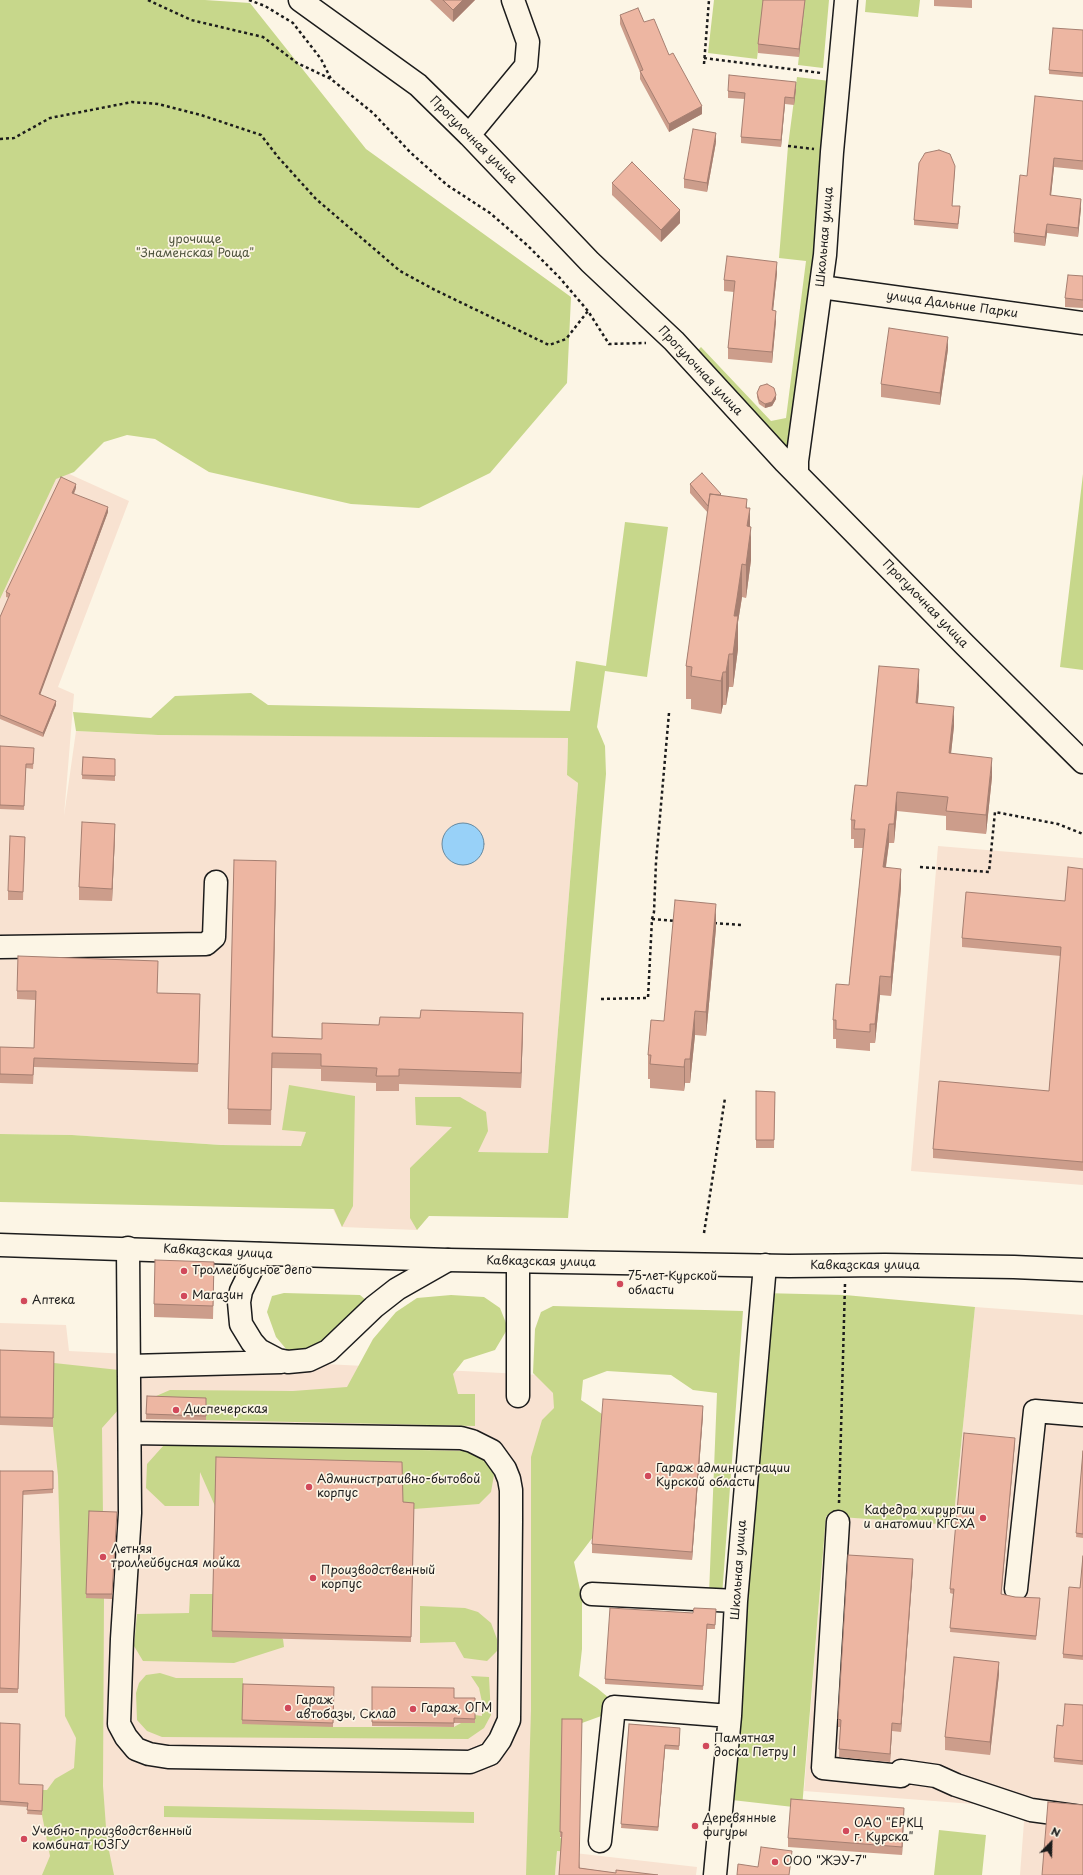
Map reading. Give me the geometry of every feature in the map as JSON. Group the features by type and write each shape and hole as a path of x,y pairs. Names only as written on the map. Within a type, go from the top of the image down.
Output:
{"street":[{"name":"Прогулочная улица","path":"300,0 418,85 469,135 590,262 674,342 797,474 965,645 1083,762"},
{"path":"469,135 526,66 528,42 513,0"},
{"name":"Школьная улица","path":"797,474 798,453 821,287 846,0"},
{"name":"улица Дальние Парки","path":"821,287 1083,323"},
{"path":"0,947 206,944 214,937 216,882"},
{"name":"Кавказская улица","path":"0,1244 518,1262 1014,1267 1083,1270"},
{"path":"128,1248 130,1513 122,1639 119,1724 126,1737 136,1748 149,1754 168,1757 470,1762 490,1754 500,1740 509,1720 511,1513 511,1490 509,1479 505,1468 492,1451 482,1445 461,1438 130,1434"},
{"path":"259,1254 241,1291 239,1313 241,1324 252,1342 259,1350 278,1360 288,1362"},
{"path":"130,1366 288,1362 309,1360 328,1351 374,1307 398,1290 448,1260"},
{"path":"518,1262 518,1396"},
{"name":"Школьная улица","path":"715,1875 730,1716 736,1601 765,1265"},
{"path":"1016,1589 1035,1410 1083,1415"},
{"path":"838,1522 823,1768 901,1776 901,1771 936,1776 956,1785 1031,1810 1083,1816"},
{"path":"592,1594 736,1601"},
{"path":"600,1841 614,1707 730,1716"}],"path":[{"path":"148,0 191,20 262,37 297,63 331,79 373,114 411,153 447,185 490,213 527,245 559,277 588,311 609,344 674,342"},
{"path":"249,0 265,6 293,23 321,59 331,79"},
{"path":"704,64 709,0"},
{"path":"704,58 824,73"},
{"path":"0,139 14,138 50,118 132,102 158,104 190,111 261,135 278,157 316,199 400,272 435,290 549,345 566,339 588,311"},
{"path":"788,146 832,152"},
{"path":"601,999 648,998 652,919 669,713"},
{"path":"920,867 990,872 995,812 1058,824 1083,834"},
{"path":"652,919 682,921"},
{"path":"712,923 741,925"},
{"path":"704,1233 725,1098"},
{"path":"838,1522 845,1266"}],"shaded area":[{"path":"56,468 129,501 58,687 74,694 64,816 76,731 158,735 568,737 567,775 578,783 548,1153 478,1152 417,1230 342,1227 301,1146 221,1145 72,1135 0,1134 0,587"},
{"path":"938,846 1083,858 1083,1185 911,1171"},
{"path":"975,1307 1083,1315 1083,1875 1020,1875 1025,1808 804,1791 826,1516 953,1524"},
{"path":"0,1323 66,1325 69,1351 561,1376 546,1875 0,1875"},
{"path":"557,1851 697,1867 696,1875 555,1875"}],"green space":[{"name":"урочище \"Знаменская Роща\"","path":"0,0 205,0 250,3 366,149 571,297 567,383 490,473 419,508 351,504 209,472 155,439 127,435 104,442 74,472 56,479 0,599"},
{"path":"714,0 764,0 757,59 708,53"},
{"path":"805,0 829,0 823,68 798,65"},
{"path":"866,0 920,0 918,17 865,12"},
{"path":"797,77 838,82 797,461 686,363 701,347 771,421 786,418 806,261 779,258 788,146"},
{"path":"1083,474 1083,670 1060,667"},
{"path":"625,522 668,527 647,677 605,671 597,727 605,746 606,774 568,1218 429,1216 417,1230 410,1218 410,1168 452,1127 416,1125 415,1097 460,1097 486,1112 488,1131 478,1152 548,1153 578,783 567,775 568,738 158,735 76,731 73,712 151,718 175,696 251,693 268,705 570,711 576,661 606,666"},
{"path":"289,1085 355,1096 353,1206 342,1227 334,1209 0,1202 0,1134 72,1135 221,1145 301,1146 306,1132 282,1130"},
{"path":"284,1293 360,1295 367,1301 358,1325 298,1354 287,1350 276,1337 267,1312 272,1296"},
{"path":"762,1293 845,1295 975,1307 953,1525 826,1516 802,1808 732,1800"},
{"path":"451,1295 484,1297 500,1308 508,1328 495,1350 464,1360 453,1374 458,1394 475,1394 475,1426 206,1420 206,1402 147,1400 170,1390 293,1391 347,1387 373,1339 396,1312 417,1298"},
{"path":"553,1306 743,1311 722,1596 709,1594 717,1393 693,1390 671,1375 607,1371 583,1380 581,1400 602,1414 593,1537 574,1562 582,1599 582,1649 579,1676 609,1698 604,1715 582,1723 562,1723 560,1837 569,1852 557,1851 555,1875 526,1875 531,1710 531,1457 542,1420 554,1408 553,1393 533,1373 535,1329 541,1312"},
{"path":"54,1363 119,1370 119,1409 102,1428 103,1516 86,1598 104,1598 103,1786 107,1841 114,1875 42,1875 50,1856 42,1815 43,1790 47,1790 55,1779 74,1768 76,1738 65,1716 58,1476 53,1427"},
{"path":"164,1445 470,1451 489,1462 494,1475 491,1492 479,1504 414,1509 215,1506 200,1472 199,1506 165,1506 146,1488 147,1464"},
{"path":"190,1594 213,1594 283,1639 284,1647 234,1663 143,1661 134,1646 137,1614 189,1613"},
{"path":"420,1606 465,1608 478,1612 491,1623 497,1639 497,1651 487,1661 464,1658 455,1642 420,1643"},
{"path":"160,1673 176,1678 243,1678 243,1688 333,1727 454,1727 475,1715 482,1716 482,1702 479,1688 471,1676 489,1677 491,1715 484,1728 468,1739 162,1737 147,1731 137,1720 136,1693 139,1683 146,1675"},
{"path":"164,1806 474,1812 474,1823 164,1817"},
{"path":"939,1830 986,1835 982,1875 934,1875"}],"water":[{"path":"459,823 467,823 478,829 484,840 484,848 478,859 467,865 459,865 448,859 442,848 442,840 448,829"}],"building":[{"path":"443,0 463,0 453,10"},
{"path":"763,0 805,0 799,49 758,44"},
{"path":"638,8 644,22 654,19 669,55 673,53 702,106 669,124 640,71 643,70 620,15"},
{"path":"1053,28 1083,30 1083,73 1049,70"},
{"path":"729,75 796,82 794,98 785,97 781,140 741,137 745,93 728,91"},
{"path":"1035,96 1083,101 1083,161 1054,158 1050,195 1081,199 1078,228 1047,224 1045,237 1014,233 1020,175 1027,176"},
{"path":"693,129 716,133 707,183 684,179"},
{"path":"939,150 950,154 955,166 952,206 960,206 958,224 914,220 919,163 925,153"},
{"path":"632,162 680,210 661,230 612,183"},
{"path":"727,256 777,262 772,310 776,311 772,352 728,348 735,281 724,280"},
{"path":"1068,275 1083,276 1083,300 1065,298"},
{"path":"889,328 948,337 940,393 881,384"},
{"path":"767,384 774,388 776,395 772,402 765,404 759,400 757,393 760,386"},
{"path":"702,473 721,494 710,494 708,506 690,484"},
{"path":"61,477 76,484 72,493 108,507 39,694 56,701 43,733 0,715 0,617 10,594 6,592"},
{"path":"710,494 747,499 746,508 750,508 747,526 751,527 746,565 742,564 734,616 738,616 733,654 729,654 726,672 723,672 721,681 691,676 692,667 686,666"},
{"path":"879,666 919,669 916,703 954,707 949,753 992,758 986,815 946,811 948,797 897,792 894,824 889,824 883,867 901,869 891,977 880,976 875,1024 870,1024 870,1032 836,1029 836,1020 833,1020 836,984 849,985 865,829 854,829 855,820 851,820 855,785 867,786"},
{"path":"0,746 34,748 33,764 26,764 24,806 0,805"},
{"path":"83,757 115,759 115,776 82,775"},
{"path":"82,822 115,824 112,889 79,887"},
{"path":"10,836 25,837 23,892 8,891"},
{"path":"234,860 276,861 272,1037 322,1039 322,1023 379,1025 380,1017 420,1018 421,1010 523,1013 521,1073 399,1069 399,1076 376,1076 377,1068 321,1066 321,1054 272,1053 271,1110 228,1109"},
{"path":"1068,867 1083,869 1083,1162 933,1149 939,1081 1049,1091 1061,947 962,938 966,892 1065,901"},
{"path":"675,900 716,904 706,1012 695,1011 690,1059 685,1059 684,1067 650,1064 651,1055 648,1055 651,1020 664,1021"},
{"path":"18,956 158,961 157,993 200,994 198,1064 34,1058 33,1075 0,1074 0,1047 34,1048 36,991 17,991"},
{"path":"756,1091 775,1092 774,1140 756,1140"},
{"name":"Магазин","path":"155,1260 214,1262 213,1306 154,1304"},
{"path":"0,1350 54,1352 53,1418 0,1417"},
{"name":"Диспечерская","path":"147,1396 206,1398 206,1416 146,1414"},
{"name":"Гараж администрации Курской области","path":"603,1399 703,1406 692,1552 592,1544"},
{"name":"Кафедра хирургии и анатомии КГСХА","path":"964,1433 1015,1438 1001,1594 1015,1597 1040,1598 1036,1636 950,1628 954,1589 950,1589"},
{"path":"1083,1451 1083,1534 1076,1533"},
{"name":"Производственный корпус","path":"216,1457 402,1462 403,1502 414,1503 411,1637 212,1631"},
{"path":"0,1471 53,1471 53,1489 23,1491 18,1689 0,1688"},
{"name":"Летняя троллейбусная мойка","path":"89,1511 117,1512 112,1594 86,1594"},
{"path":"848,1555 913,1559 901,1724 892,1723 890,1754 839,1749 841,1720 838,1719"},
{"path":"1083,1556 1083,1656 1063,1654 1069,1587 1080,1588"},
{"path":"610,1608 693,1613 694,1608 716,1609 715,1625 707,1624 703,1686 605,1679"},
{"path":"954,1657 999,1662 990,1742 945,1737"},
{"name":"Гараж автобазы, Склад","path":"243,1684 334,1687 333,1723 242,1720"},
{"name":"Гараж, ОГМ","path":"372,1687 454,1688 454,1698 475,1698 475,1719 454,1718 454,1723 372,1722"},
{"path":"1065,1704 1083,1705 1083,1761 1054,1758 1057,1725 1063,1726"},
{"path":"562,1719 582,1719 579,1868 616,1873 616,1870 658,1875 559,1875 562,1832 560,1832"},
{"path":"0,1723 20,1724 19,1784 43,1785 42,1811 27,1810 28,1803 0,1801"},
{"path":"629,1724 680,1728 679,1746 665,1745 658,1827 621,1824"},
{"name":"ОАО \"ЕРКЦ г. Курска\"","path":"791,1799 904,1808 902,1847 788,1838"},
{"path":"1048,1802 1083,1805 1083,1875 1042,1875"},
{"name":"ООО \"ЖЭУ-7\"","path":"761,1847 792,1851 789,1875 737,1875 738,1864 758,1867"}],"place":[{"name":"Троллейбусное депо","path":"184,1271"},
{"name":"75 лет Курской области","path":"620,1284"},
{"name":"Магазин","path":"184,1296"},
{"name":"Аптека","path":"24,1301"},
{"name":"Диспечерская","path":"176,1410"},
{"name":"Гараж администрации Курской области","path":"648,1476"},
{"name":"Административно-бытовой корпус","path":"309,1487"},
{"name":"Кафедра хирургии и анатомии КГСХА","path":"983,1518"},
{"name":"Летняя троллейбусная мойка","path":"103,1557"},
{"name":"Производственный корпус","path":"313,1578"},
{"name":"Гараж автобазы, Склад","path":"288,1708"},
{"name":"Гараж, ОГМ","path":"413,1709"},
{"name":"Памятная доска Петру I","path":"706,1746"},
{"name":"Деревянные фигуры","path":"695,1826"},
{"name":"ОАО \"ЕРКЦ г. Курска\"","path":"846,1831"},
{"name":"Учебно-производственный комбинат ЮЗГУ","path":"24,1839"},
{"name":"ООО \"ЖЭУ-7\"","path":"775,1862"}]}
